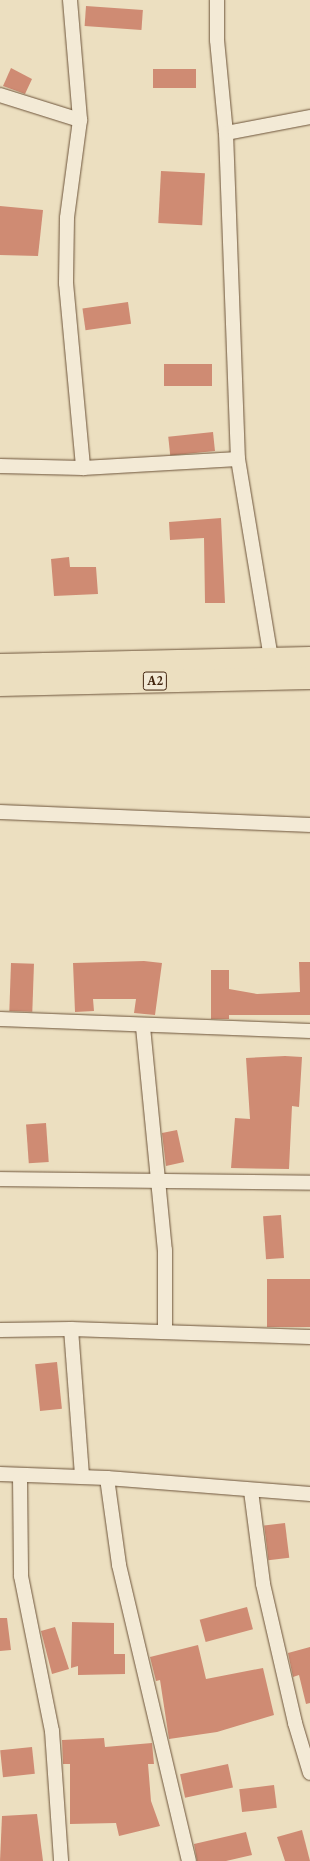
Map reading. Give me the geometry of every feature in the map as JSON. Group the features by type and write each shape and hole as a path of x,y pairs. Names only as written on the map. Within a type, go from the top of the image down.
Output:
{"highway":[{"name":"A2","path":"0,665 310,658"},
{"name":"A2","path":"0,685 310,678"}],"street":[{"path":"70,0 80,120 66,218 66,283 83,468"},
{"path":"217,0 217,40 226,133 238,459 271,659"},
{"path":"0,95 80,120"},
{"path":"226,133 310,117"},
{"path":"0,466 83,468 238,459"},
{"path":"0,812 310,825"},
{"path":"0,1019 143,1027 310,1031"},
{"path":"143,1027 160,1179 166,1277 165,1332"},
{"path":"0,1179 160,1179 310,1183"},
{"path":"72,1328 82,1477"},
{"path":"0,1330 72,1328 310,1337"},
{"path":"0,1474 20,1476 107,1478 251,1491 310,1494"},
{"path":"20,1476 21,1576 52,1731 60,1861"},
{"path":"107,1478 119,1565 189,1861"},
{"path":"251,1491 263,1584 295,1723 310,1773"}],"building":[{"path":"86,6 143,10 141,30 85,26"},
{"path":"11,68 32,79 25,94 3,86"},
{"path":"153,69 196,69 196,88 153,88"},
{"path":"161,171 205,173 202,225 158,223"},
{"path":"0,206 43,210 38,256 0,255"},
{"path":"128,302 131,324 86,330 82,308"},
{"path":"164,364 212,364 212,386 164,386"},
{"path":"213,432 215,451 170,456 168,437"},
{"path":"221,518 225,603 205,603 204,538 170,540 169,522"},
{"path":"69,557 70,567 96,567 98,594 54,596 51,559"},
{"path":"144,961 162,963 155,1015 134,1013 136,999 93,999 94,1011 75,1012 73,963"},
{"path":"299,962 310,962 310,1015 229,1015 229,1019 211,1019 211,970 229,970 229,989 257,994 300,992"},
{"path":"11,963 34,964 32,1012 9,1011"},
{"path":"285,1056 302,1057 299,1107 292,1106 289,1169 231,1168 235,1118 250,1119 246,1058"},
{"path":"46,1123 49,1162 29,1163 26,1124"},
{"path":"177,1130 184,1162 166,1166 162,1133"},
{"path":"281,1215 284,1258 266,1259 263,1216"},
{"path":"267,1279 310,1279 310,1327 267,1327"},
{"path":"57,1362 62,1409 40,1411 35,1364"},
{"path":"285,1523 289,1558 268,1560 264,1526"},
{"path":"247,1607 253,1629 206,1642 200,1620"},
{"path":"0,1618 7,1618 11,1650 0,1651"},
{"path":"72,1622 114,1623 114,1654 125,1654 125,1674 78,1675 78,1666 71,1668"},
{"path":"55,1627 69,1669 52,1674 41,1631"},
{"path":"198,1645 206,1679 263,1668 274,1715 217,1732 169,1739 160,1680 156,1681 150,1657"},
{"path":"310,1647 310,1703 306,1704 299,1675 293,1677 288,1653"},
{"path":"104,1738 105,1747 152,1743 154,1764 148,1764 151,1801 160,1826 119,1836 116,1823 70,1824 70,1764 63,1764 62,1740"},
{"path":"32,1747 35,1774 3,1777 0,1750"},
{"path":"228,1764 233,1787 185,1798 180,1774"},
{"path":"274,1785 277,1808 242,1812 239,1789"},
{"path":"37,1814 43,1861 0,1861 2,1816"},
{"path":"302,1830 310,1861 285,1861 277,1837"},
{"path":"246,1832 252,1855 226,1861 197,1861 194,1844"}]}
